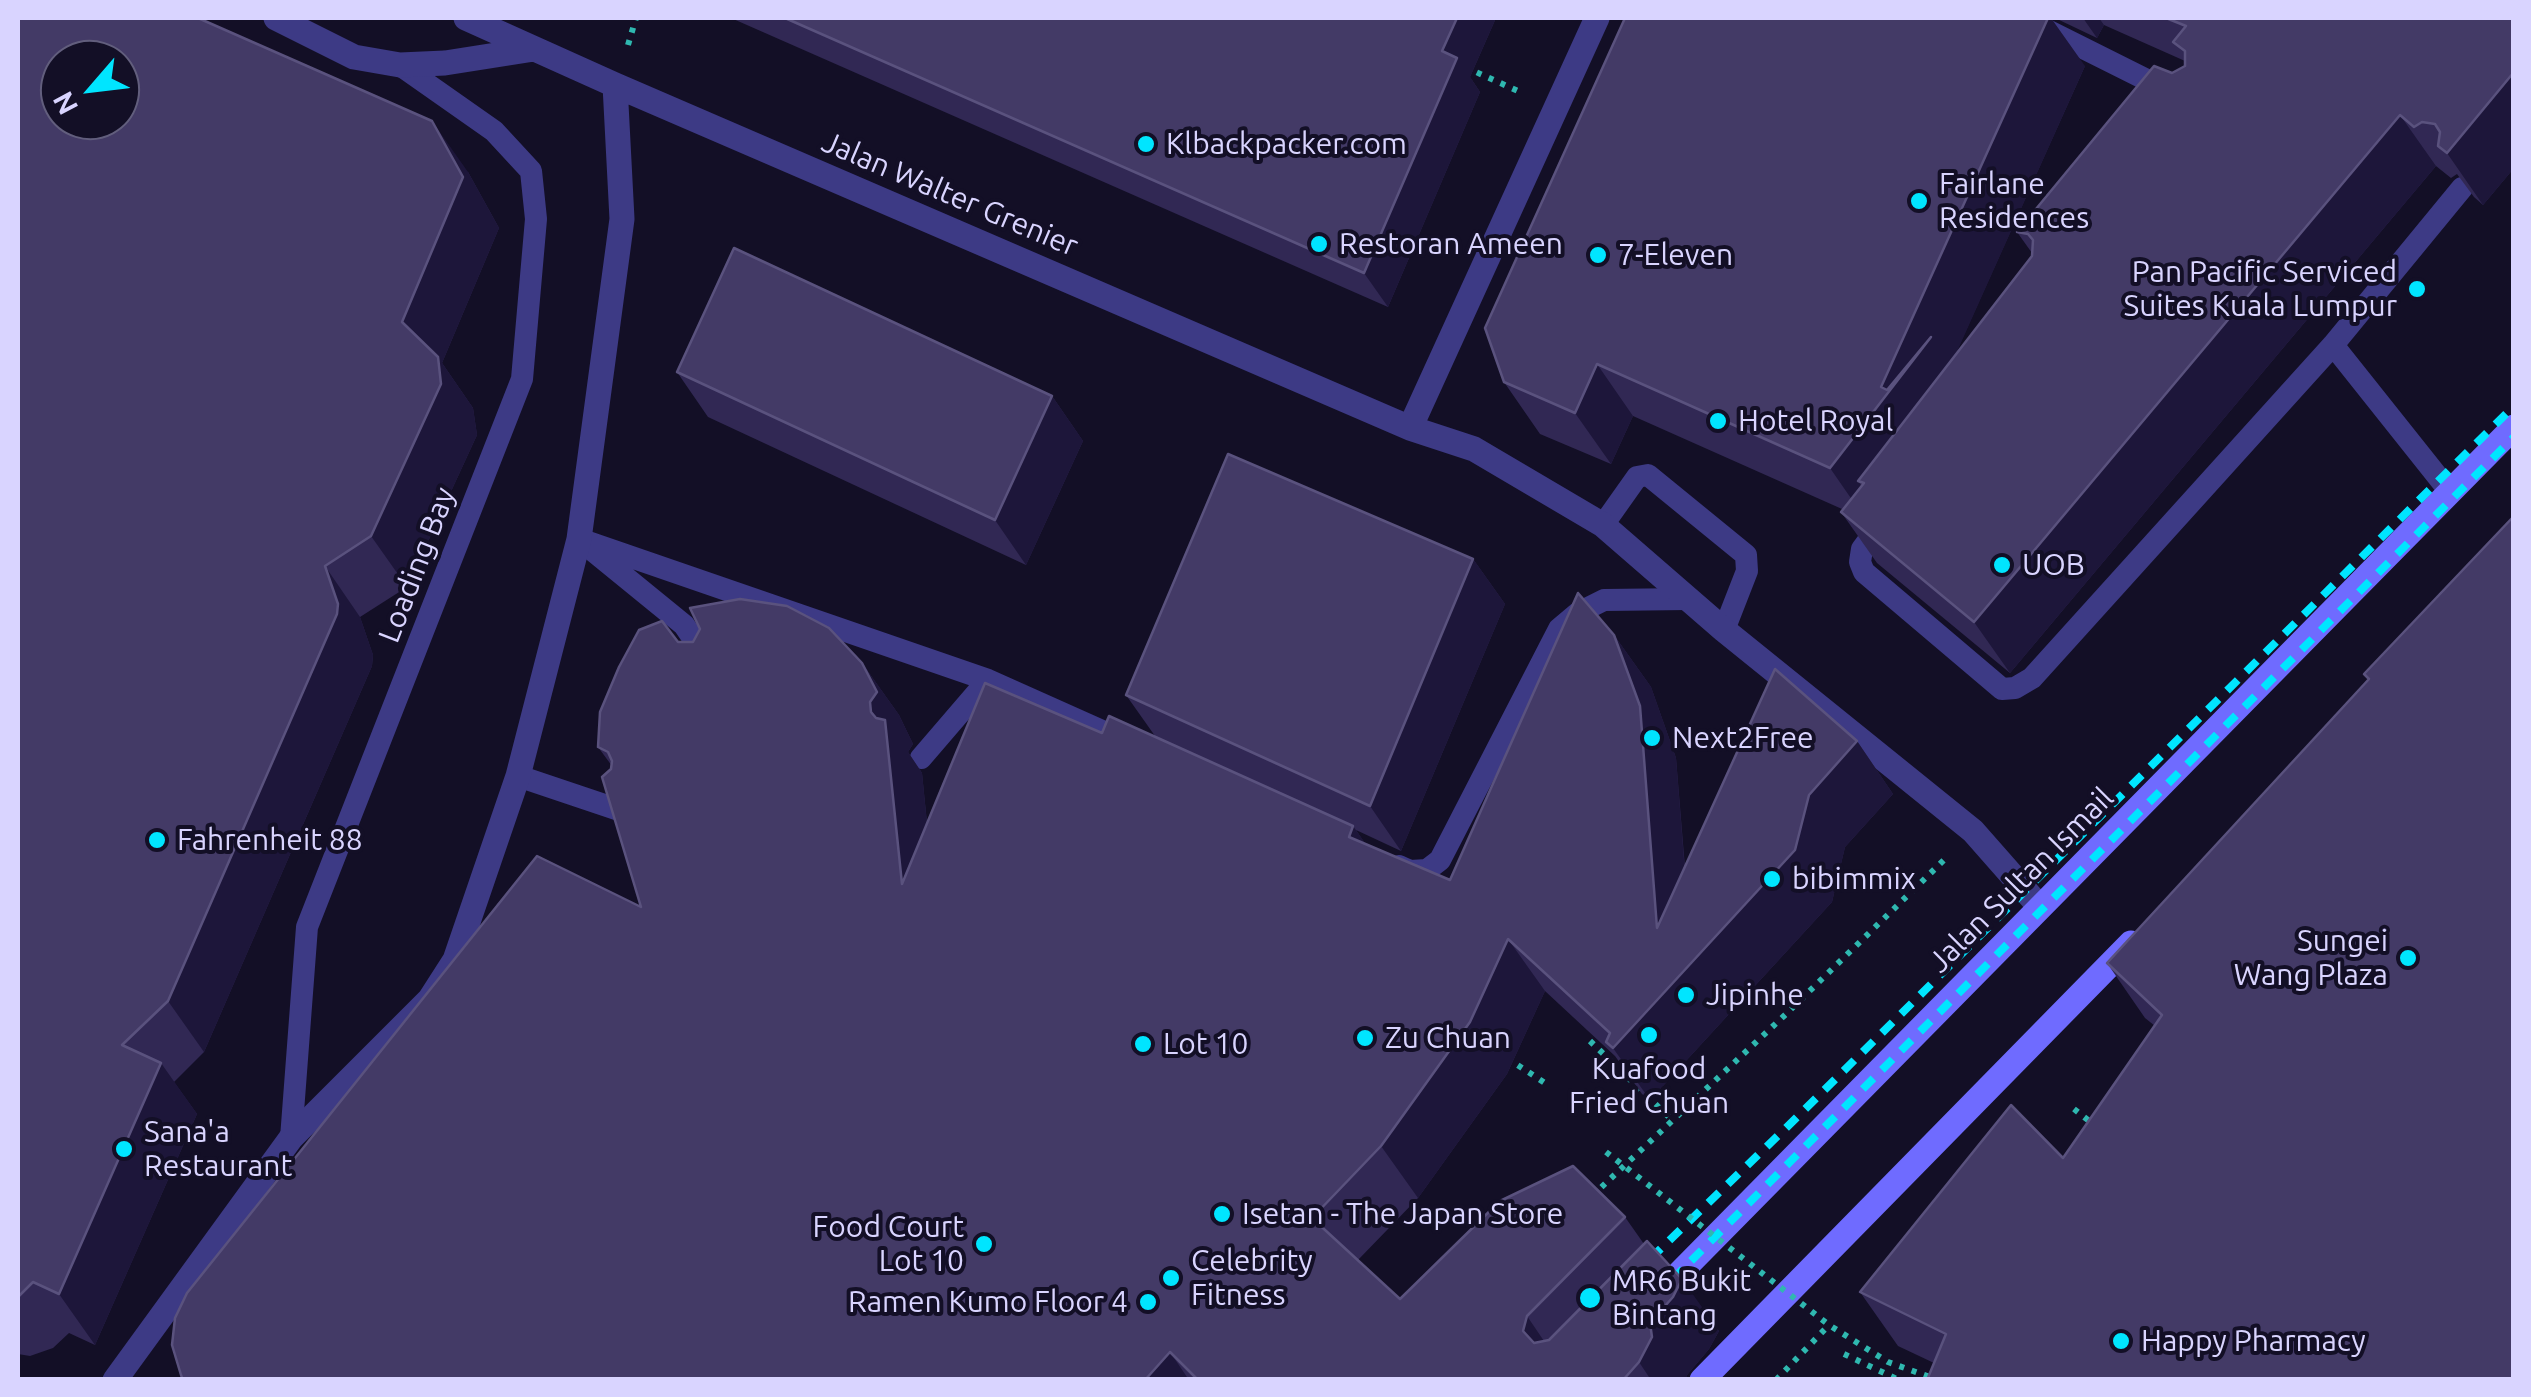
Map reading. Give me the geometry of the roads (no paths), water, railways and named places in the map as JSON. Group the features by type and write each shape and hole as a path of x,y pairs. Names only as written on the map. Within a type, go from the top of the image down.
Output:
{"main road":[{"name":"Jalan Sultan Ismail","path":"1644,1310 2514,427"},
{"path":"1702,1380 2142,932"}],"street":[{"path":"276,18 354,57 400,64 445,63 534,49"},
{"name":"Jalan Walter Grenier","path":"466,18 1410,428 1474,450 1603,525 1724,630 1973,831 2040,906"},
{"path":"1410,428 1597,18"},
{"path":"115,1380 291,1138 430,999 455,960 518,776 580,539 622,219 615,85"}],"lane":[{"path":"2023,18 2182,97"},
{"name":"Loading Bay","path":"291,1138 307,928 522,379 536,220 531,171 494,131 400,64"},
{"path":"1898,502 1862,549 1860,562 1864,572 2002,689 2015,688 2032,678 2333,345 2462,188"},
{"path":"2333,345 2450,492"},
{"path":"1603,525 1637,477 1648,475 1746,555 1747,571 1724,630"},
{"path":"580,539 988,680 1146,750"},
{"path":"580,539 684,625 722,681"},
{"path":"1375,855 1410,871 1427,870 1440,860 1559,629 1568,621 1604,600 1688,599"},
{"path":"920,758 988,680"},
{"path":"518,776 634,814"}],"railway":[{"path":"1650,1259 2514,406"},
{"path":"1672,1280 2514,437"}],"place":[{"name":"Klbackpacker.com","path":"1146,144"},
{"name":"Fairlane Residences","path":"1919,201"},
{"name":"Restoran Ameen","path":"1319,244"},
{"name":"7-Eleven","path":"1598,255"},
{"name":"Pan Pacific Serviced Suites Kuala Lumpur","path":"2417,289"},
{"name":"Hotel Royal","path":"1718,421"},
{"name":"UOB","path":"2002,565"},
{"name":"Next2Free","path":"1652,738"},
{"name":"Fahrenheit 88","path":"157,840"},
{"name":"bibimmix","path":"1772,879"},
{"name":"Sungei Wang Plaza","path":"2408,958"},
{"name":"Jipinhe","path":"1686,995"},
{"name":"Kuafood Fried Chuan","path":"1649,1035"},
{"name":"Zu Chuan","path":"1365,1038"},
{"name":"Lot 10","path":"1143,1044"},
{"name":"Sana'a Restaurant","path":"124,1149"},
{"name":"Isetan - The Japan Store","path":"1222,1214"},
{"name":"Food Court Lot 10","path":"984,1244"},
{"name":"Celebrity Fitness","path":"1171,1278"},
{"name":"MR6 Bukit Bintang","path":"1590,1298"},
{"name":"Ramen Kumo Floor 4","path":"1148,1302"},
{"name":"Happy Pharmacy","path":"2121,1341"}]}
